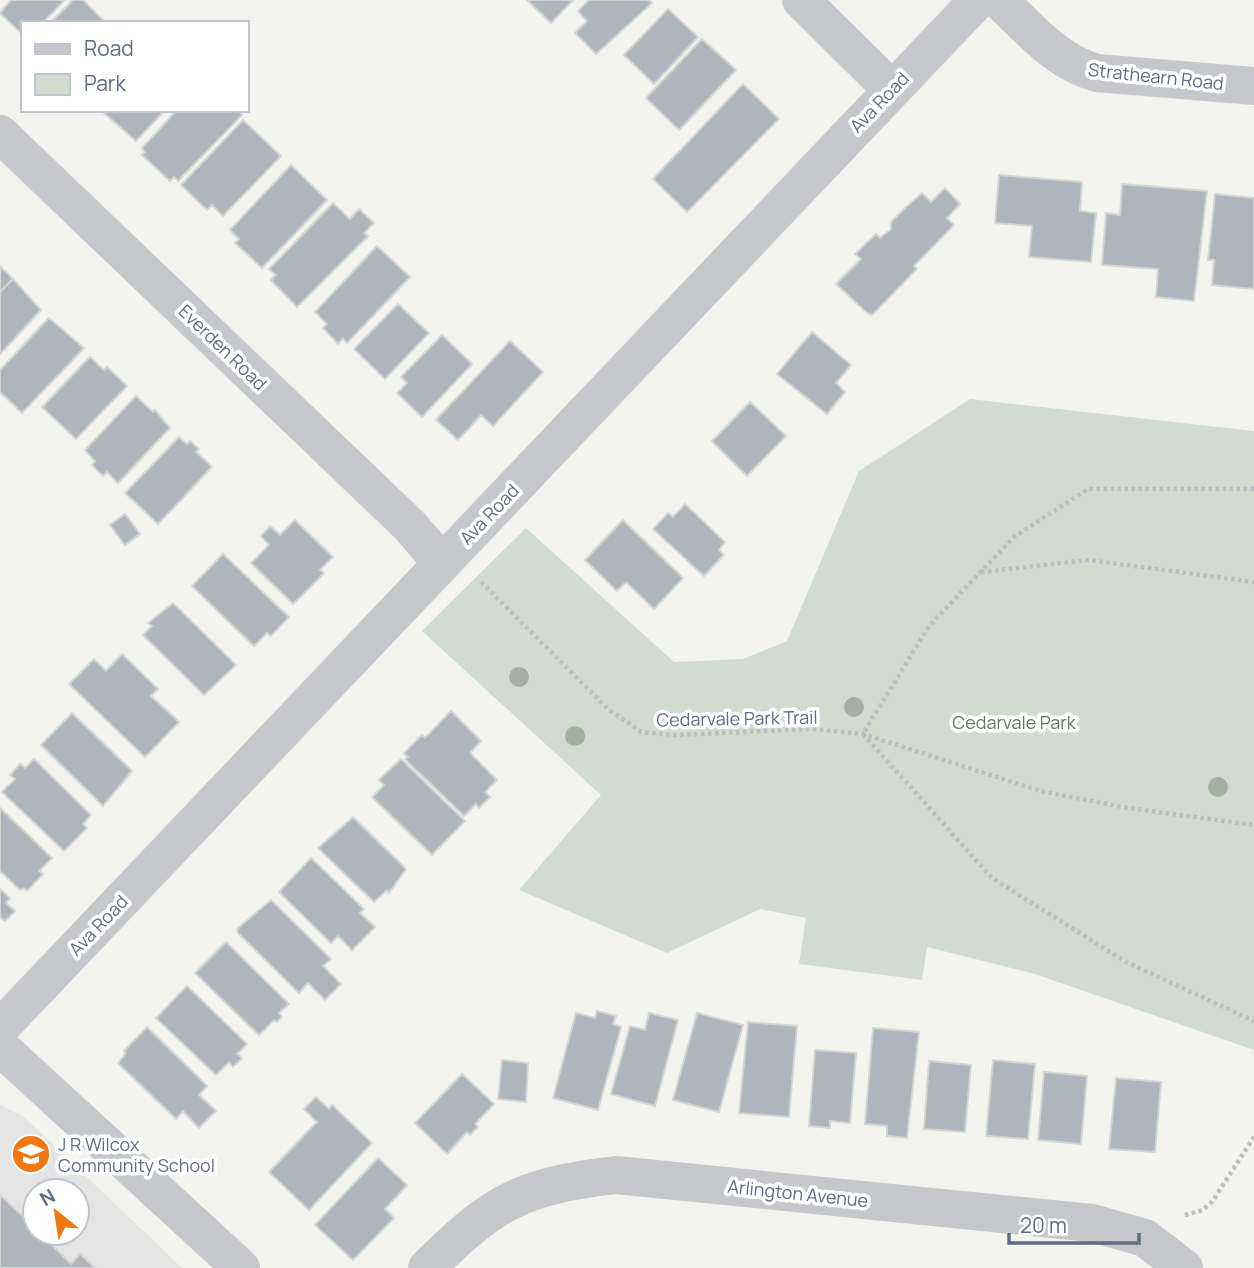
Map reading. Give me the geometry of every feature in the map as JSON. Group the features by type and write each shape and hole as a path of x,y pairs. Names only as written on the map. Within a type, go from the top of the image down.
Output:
{"street":[{"path":"801,0 891,89"},
{"name":"Ava Road","path":"0,1028 978,0"},
{"name":"Strathearn Road","path":"999,0 1057,56 1073,66 1097,73 1254,86"},
{"name":"Everden Road","path":"0,134 409,525 442,563"},
{"path":"0,1047 241,1268"},
{"name":"Arlington Avenue","path":"427,1268 492,1210 521,1194 550,1184 616,1175 1092,1223 1145,1238 1184,1268"}],"path":[{"path":"1254,489 1088,489 1014,537 929,626 863,734 992,878 1126,962 1254,1021"},
{"path":"980,572 1089,560 1254,582"},
{"name":"Cedarvale Park Trail","path":"442,563 474,576 508,605 608,709 641,732 675,735 812,729 863,734 1040,792 1128,808 1254,825"},
{"path":"1180,1217 1203,1210 1212,1202 1254,1137"}],"shaded area":[{"name":"J R Wilcox Community School","path":"0,1105 24,1117 87,1177 21,1177 21,1247 91,1247 91,1181 182,1268 0,1268"}],"green space":[{"name":"Cedarvale Park","path":"970,399 1254,431 1254,1050 1035,974 927,947 922,980 799,964 806,918 760,909 667,953 519,890 601,795 422,631 526,528 674,662 743,659 787,641 859,471"}],"building":[{"path":"11,0 65,0 44,21 21,21 21,33 0,13"},
{"path":"73,0 83,0 104,21 52,21"},
{"path":"527,0 573,0 551,23"},
{"path":"589,0 649,0 652,3 596,54 575,33 587,21 578,11"},
{"path":"668,9 698,37 654,84 624,55"},
{"path":"702,39 736,70 679,130 646,98"},
{"path":"743,84 779,119 687,212 653,179"},
{"path":"105,112 163,112 136,141"},
{"path":"175,112 240,112 242,115 178,181 174,177 170,181 142,155 145,152 142,148"},
{"path":"243,120 281,156 223,216 212,205 207,210 181,185"},
{"path":"291,165 327,200 262,268 235,243 239,239 230,230"},
{"path":"999,175 1082,182 1080,211 1096,213 1091,262 1029,257 1032,226 995,223"},
{"path":"1122,184 1207,191 1194,301 1156,297 1158,269 1102,265 1106,213 1120,215"},
{"path":"945,188 960,204 947,218 954,225 914,266 917,269 872,315 867,313 836,284 861,259 855,254 876,234 880,238 891,229 891,222 922,193 931,202"},
{"path":"1215,194 1254,198 1254,289 1212,285 1214,260 1208,260"},
{"path":"333,203 350,219 359,209 374,223 364,233 368,236 297,307 271,280 276,275 269,269"},
{"path":"377,246 410,277 347,343 343,338 338,344 323,328 327,324 315,312"},
{"path":"0,266 13,279 0,292"},
{"path":"13,279 41,310 0,354 0,292"},
{"path":"398,304 429,333 385,379 354,349"},
{"path":"49,318 84,348 22,413 0,392 0,370"},
{"path":"812,332 851,365 836,383 845,392 827,414 777,374"},
{"path":"442,335 472,364 422,417 397,393 407,383 401,377"},
{"path":"510,341 543,372 493,426 481,415 458,440 436,420"},
{"path":"90,357 104,370 107,367 127,386 76,439 42,407"},
{"path":"136,396 153,412 155,410 170,428 118,483 107,472 103,476 92,465 95,461 85,450"},
{"path":"750,402 786,436 747,476 712,441"},
{"path":"179,437 187,444 190,441 199,449 196,452 212,467 158,524 125,493"},
{"path":"685,504 725,542 719,550 724,555 704,576 653,529 668,513 673,517"},
{"path":"125,514 140,534 125,545 110,525"},
{"path":"295,520 333,557 320,570 324,573 293,604 251,563 269,545 261,536 270,526 280,535"},
{"path":"623,520 683,578 654,609 626,582 617,591 585,560"},
{"path":"223,554 289,617 271,636 267,633 254,646 192,586"},
{"path":"173,603 236,665 204,695 143,635 152,626 148,623"},
{"path":"122,654 158,689 151,696 179,722 145,757 69,684 94,659 106,671"},
{"path":"451,711 481,741 470,753 497,780 485,792 490,797 479,808 476,804 464,816 405,759 408,757 404,753 422,735 425,738"},
{"path":"72,713 132,771 103,806 41,745"},
{"path":"34,759 91,815 83,824 87,828 64,851 2,792 15,779 10,775 20,764 25,768"},
{"path":"401,759 465,821 432,855 372,797 384,785 379,780"},
{"path":"0,808 52,858 39,871 43,874 27,891 23,888 20,890 0,871"},
{"path":"353,817 406,869 389,893 387,890 374,902 318,848"},
{"path":"311,858 364,909 360,913 375,927 352,950 338,936 331,943 279,892"},
{"path":"0,889 10,898 6,903 15,911 5,921 0,917"},
{"path":"271,900 331,959 323,966 341,984 325,1000 308,983 299,993 238,933 237,929"},
{"path":"226,942 289,1004 279,1013 282,1017 277,1022 274,1020 259,1035 195,973"},
{"path":"187,986 247,1044 237,1054 242,1058 233,1067 229,1062 216,1075 156,1018"},
{"path":"597,1011 616,1016 613,1024 621,1027 598,1110 553,1098 576,1013 595,1018"},
{"path":"649,1013 678,1020 655,1106 611,1094 630,1026 645,1030"},
{"path":"697,1013 743,1025 719,1112 673,1100"},
{"path":"748,1022 797,1026 789,1117 739,1113"},
{"path":"147,1027 207,1086 199,1095 216,1111 199,1128 183,1111 176,1119 118,1063 126,1053 124,1051"},
{"path":"873,1028 919,1032 907,1138 887,1136 887,1126 865,1124"},
{"path":"815,1050 856,1053 850,1123 830,1121 830,1128 809,1126"},
{"path":"502,1060 528,1063 526,1102 498,1099"},
{"path":"993,1060 1035,1064 1028,1139 986,1136"},
{"path":"929,1061 971,1065 965,1132 924,1129"},
{"path":"1044,1072 1087,1076 1081,1144 1038,1140"},
{"path":"462,1074 494,1104 475,1124 478,1127 470,1135 467,1132 447,1154 415,1123"},
{"path":"1116,1078 1161,1082 1155,1152 1109,1149"},
{"path":"316,1097 329,1109 332,1105 372,1143 309,1210 269,1172 317,1122 304,1109"},
{"path":"378,1158 407,1185 385,1209 394,1218 353,1260 315,1225"},
{"path":"0,1195 21,1215 21,1247 54,1247 71,1264 80,1254 95,1268 0,1268"}],"place":[{"name":"J R Wilcox Community School","path":"31,1154"}]}
